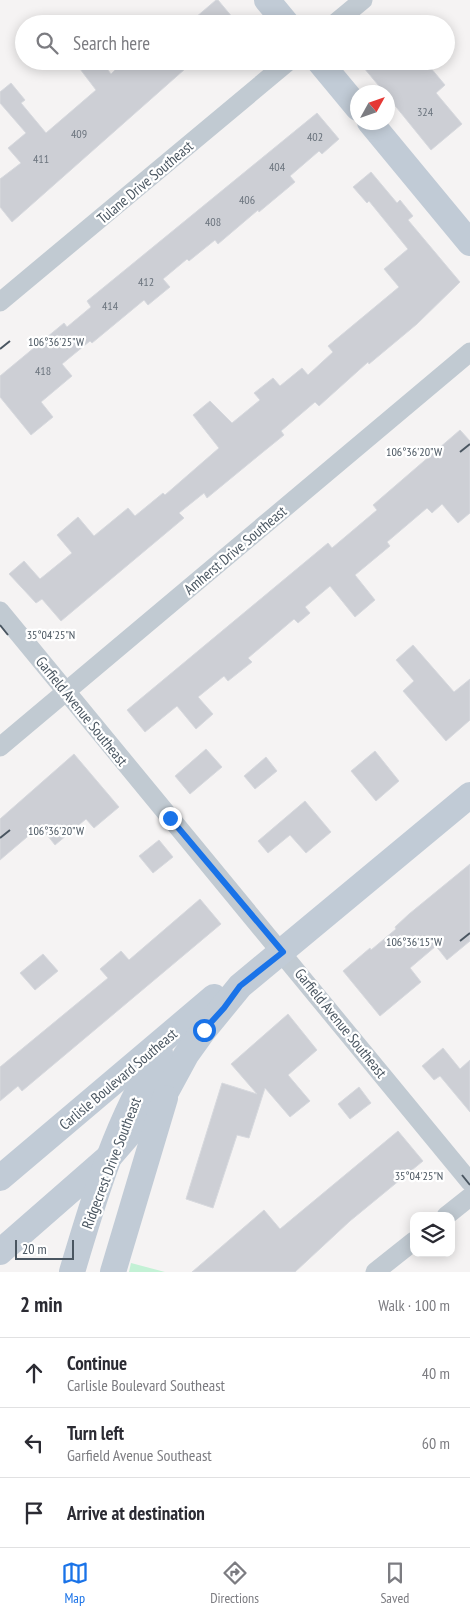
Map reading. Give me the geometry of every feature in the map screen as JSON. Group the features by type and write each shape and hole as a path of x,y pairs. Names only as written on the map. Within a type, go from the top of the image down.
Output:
{"street":[{"path":"267,0 280,15"},
{"path":"345,15 363,0"},
{"name":"Tulane Drive Southeast","path":"0,302 278,70"},
{"path":"326,70 350,98"},
{"path":"377,130 470,243"},
{"name":"Amherst Drive Southeast","path":"0,747 470,352"},
{"name":"Garfield Avenue Southeast","path":"0,611 283,952 470,1182"},
{"name":"Carlisle Boulevard Southeast","path":"0,1178 174,1033 214,997 240,986 470,795"},
{"name":"Carlisle Boulevard Southeast","path":"0,1252 111,1155 167,1090 186,1056 204,1030 224,1008 240,986"},
{"name":"Ridgecrest Drive Southeast","path":"72,1272 87,1221 111,1155 146,1075 174,1033"},
{"name":"Ridgecrest Drive Southeast","path":"113,1272 167,1090"},
{"path":"451,1212 470,1196"},
{"path":"26,1230 55,1214 68,1213 87,1221"},
{"path":"375,1272 410,1244"}],"green space":[{"path":"131,1263 165,1272 129,1272"}],"building":[{"path":"218,0 230,15 198,15"},
{"path":"81,70 108,70 111,74 115,70 184,70 12,222 0,207 0,179 21,163 8,148 26,133 0,103 0,92 11,83 25,100 21,103 46,133 96,90"},
{"path":"366,70 432,70 445,85 436,93 462,124 431,150 395,106 395,85 378,85"},
{"path":"317,113 339,139 322,154 319,151 290,176 295,182 259,212 258,210 218,244 215,240 189,261 187,259 163,279 170,287 148,305 144,300 92,343 90,341 62,364 72,376 41,402 53,417 31,435 0,397 0,376 64,323 67,327 91,307 87,301"},
{"path":"371,172 397,203 400,200 413,216 408,220 460,282 417,324 369,364 368,362 319,406 315,402 281,431 284,435 207,498 204,493 179,513 184,518 61,621 42,599 36,603 9,574 24,561 40,579 72,553 57,535 78,517 94,536 128,508 135,516 163,493 165,495 219,448 193,415 210,401 232,423 260,400 254,393 273,378 280,386 302,368 308,375 333,352 328,346 399,287 384,269 408,249 369,201 367,203 353,187"},
{"path":"460,430 470,441 470,513 458,523 442,504 432,513 427,508 387,542 390,546 355,575 375,600 355,617 330,586 305,607 310,613 298,623 294,619 248,658 252,662 228,681 224,676 198,697 213,714 196,729 177,706 145,732 127,710 328,543 332,548 377,510 373,505"},
{"path":"413,645 454,692 470,679 470,720 446,741 403,691 414,681 396,660"},
{"path":"206,749 222,767 190,794 175,776"},
{"path":"375,751 399,781 376,801 351,771"},
{"path":"74,754 119,807 94,828 86,819 55,845 40,826 0,860 0,819"},
{"path":"266,757 277,771 255,789 244,776"},
{"path":"305,801 331,832 306,853 290,835 268,853 258,841"},
{"path":"159,840 173,857 153,873 139,856"},
{"path":"470,864 470,941 447,960 436,946 410,968 421,982 380,1016 343,971 396,929 395,927 409,914"},
{"path":"200,899 221,924 22,1091 18,1086 0,1101 0,1067 108,978 100,969 121,951 129,960"},
{"path":"43,954 58,971 35,990 20,973"},
{"path":"288,1014 317,1050 288,1075 310,1101 290,1117 265,1088 249,1138 237,1135 213,1208 186,1199 222,1083 257,1094 231,1064"},
{"path":"443,1048 460,1069 470,1060 470,1112 440,1076 434,1080 422,1066"},
{"path":"359,1087 371,1103 350,1119 338,1104"},
{"path":"398,1131 423,1161 350,1221 295,1272 192,1272 264,1210 280,1229"}],"route":[{"path":"170,818 283,952 240,986 224,1008 204,1030"}]}
